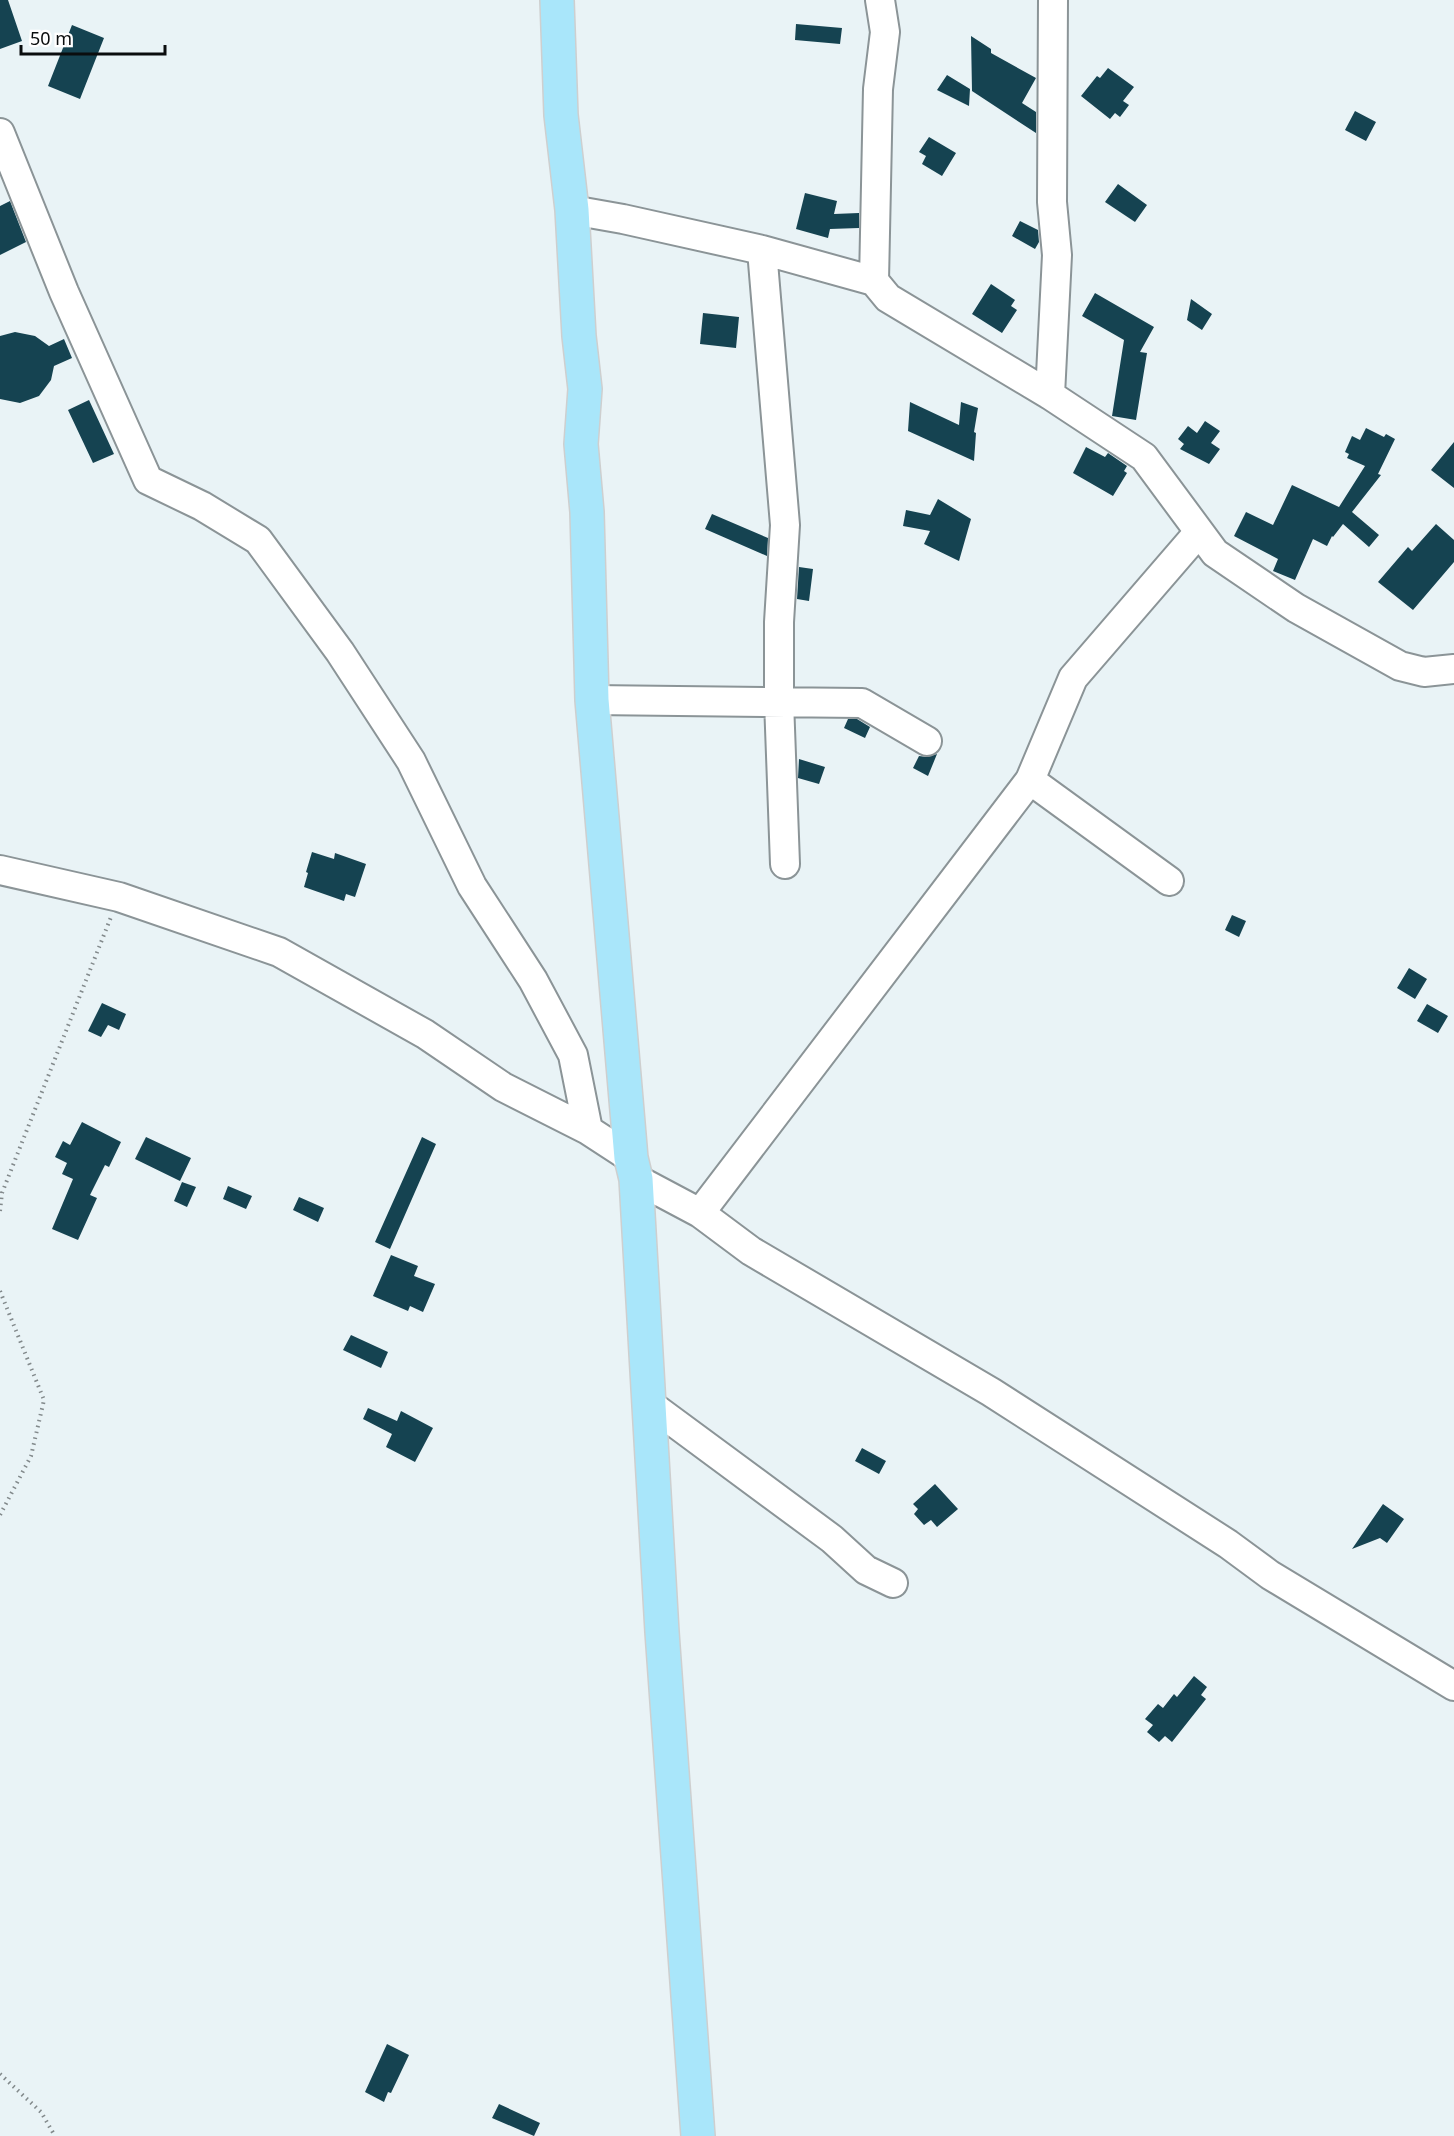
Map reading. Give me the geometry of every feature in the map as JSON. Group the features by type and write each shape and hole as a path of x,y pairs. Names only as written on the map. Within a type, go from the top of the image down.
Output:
{"main road":[{"path":"557,0 561,115 572,210 579,336 585,389 581,444 587,512 592,700 633,1168 663,1644 698,2136"}],"street":[{"path":"874,281 878,89 885,32 880,0"},
{"path":"1050,396 1057,255 1053,202 1053,0"},
{"path":"0,133 64,292 148,480 202,506 258,540 340,652 411,761 472,886 533,980 573,1055 588,1130"},
{"path":"572,210 624,219 762,250 874,281 888,298 1050,396 1144,457 1215,553 1296,608 1400,666 1424,672 1454,669"},
{"path":"762,250 785,525 779,621 779,701 785,864"},
{"path":"700,1213 1030,780 1073,678 1199,532"},
{"path":"592,700 862,703 927,741"},
{"path":"1030,780 1169,881"},
{"path":"0,870 119,897 279,952 425,1034 503,1087 588,1130 633,1168 751,1251 990,1392 1228,1544 1270,1575 1454,1686"},
{"path":"648,1403 832,1539 866,1570 893,1583"}],"path":[{"path":"0,1210 2,1193 119,897"},
{"path":"0,1291 44,1400 32,1456 0,1515"},
{"path":"0,2074 41,2112 55,2136"}],"building":[{"path":"0,0 8,0 22,41 0,49"},
{"path":"796,24 842,28 840,44 795,40"},
{"path":"72,25 104,38 80,99 48,86"},
{"path":"971,36 991,49 991,53 1036,78 1022,103 1036,112 1036,133 972,91"},
{"path":"1108,68 1134,87 1123,101 1129,105 1120,117 1115,113 1110,119 1081,96 1097,76 1100,78"},
{"path":"947,75 970,89 969,106 937,90"},
{"path":"1355,111 1376,122 1366,141 1345,130"},
{"path":"929,137 956,153 942,176 922,164 926,156 919,152"},
{"path":"1118,184 1147,205 1135,222 1105,202"},
{"path":"805,193 837,201 834,214 859,213 859,228 830,229 828,238 796,229"},
{"path":"10,201 26,242 0,255 0,206"},
{"path":"1020,221 1038,230 1039,242 1035,249 1012,236"},
{"path":"991,284 1015,300 1011,306 1017,310 1002,333 972,314"},
{"path":"1095,293 1154,327 1140,352 1147,353 1136,420 1112,416 1124,340 1082,316"},
{"path":"1191,299 1212,314 1202,330 1187,320"},
{"path":"703,313 739,317 736,348 700,344"},
{"path":"15,332 35,336 49,346 64,339 72,358 54,366 51,380 39,396 20,403 0,399 0,336"},
{"path":"89,400 114,454 93,463 68,410"},
{"path":"910,402 959,425 961,402 978,408 974,432 976,433 974,461 908,431"},
{"path":"1205,421 1220,431 1211,443 1220,449 1209,464 1180,449 1184,444 1178,439 1188,426 1197,433"},
{"path":"1366,428 1384,437 1386,434 1395,439 1378,474 1381,475 1352,512 1379,535 1369,547 1343,524 1332,536 1327,546 1313,539 1295,580 1273,571 1278,559 1234,536 1246,512 1273,525 1292,485 1339,507 1365,466 1347,458 1349,454 1345,452 1352,436 1360,440"},
{"path":"1454,442 1454,488 1431,470"},
{"path":"1086,447 1105,457 1108,453 1127,466 1124,471 1127,473 1113,496 1073,473"},
{"path":"938,499 971,519 959,561 924,544 930,531 903,526 906,510 930,515"},
{"path":"712,514 768,538 767,556 705,529"},
{"path":"1436,524 1454,540 1454,562 1413,610 1378,582 1408,547 1412,551"},
{"path":"799,567 813,569 809,601 797,599"},
{"path":"848,719 857,719 870,727 865,738 844,728"},
{"path":"937,754 928,776 913,768 919,756 927,757"},
{"path":"799,759 825,767 819,784 798,778"},
{"path":"312,852 334,859 335,853 366,864 355,897 346,894 344,901 304,887"},
{"path":"1232,915 1246,921 1239,937 1225,930"},
{"path":"1409,968 1427,979 1415,999 1397,988"},
{"path":"102,1003 126,1014 119,1030 108,1025 101,1037 88,1031"},
{"path":"1427,1004 1448,1016 1438,1033 1417,1021"},
{"path":"82,1122 121,1142 109,1167 105,1165 90,1195 97,1198 78,1240 52,1229 73,1179 62,1174 67,1163 55,1157 63,1141 70,1145"},
{"path":"146,1137 191,1158 180,1181 135,1159"},
{"path":"422,1137 436,1144 390,1249 375,1242"},
{"path":"182,1182 196,1187 187,1207 174,1201"},
{"path":"228,1186 252,1196 246,1209 223,1199"},
{"path":"299,1197 324,1208 318,1222 293,1210"},
{"path":"391,1255 418,1266 414,1276 435,1284 423,1312 410,1306 408,1311 373,1296"},
{"path":"351,1335 388,1352 381,1368 343,1350"},
{"path":"368,1408 397,1421 401,1411 433,1428 415,1462 386,1447 392,1434 363,1419"},
{"path":"862,1448 886,1461 879,1474 855,1461"},
{"path":"935,1484 958,1509 937,1527 931,1520 924,1525 914,1514 918,1509 913,1504"},
{"path":"1383,1504 1404,1519 1387,1543 1380,1538 1352,1549"},
{"path":"1194,1676 1207,1687 1201,1695 1206,1699 1172,1742 1165,1736 1159,1742 1147,1732 1153,1725 1145,1719 1158,1704 1163,1708 1174,1694 1177,1697"},
{"path":"387,2044 409,2055 391,2093 388,2092 384,2102 365,2092"},
{"path":"499,2104 540,2123 534,2136 492,2118"}]}
